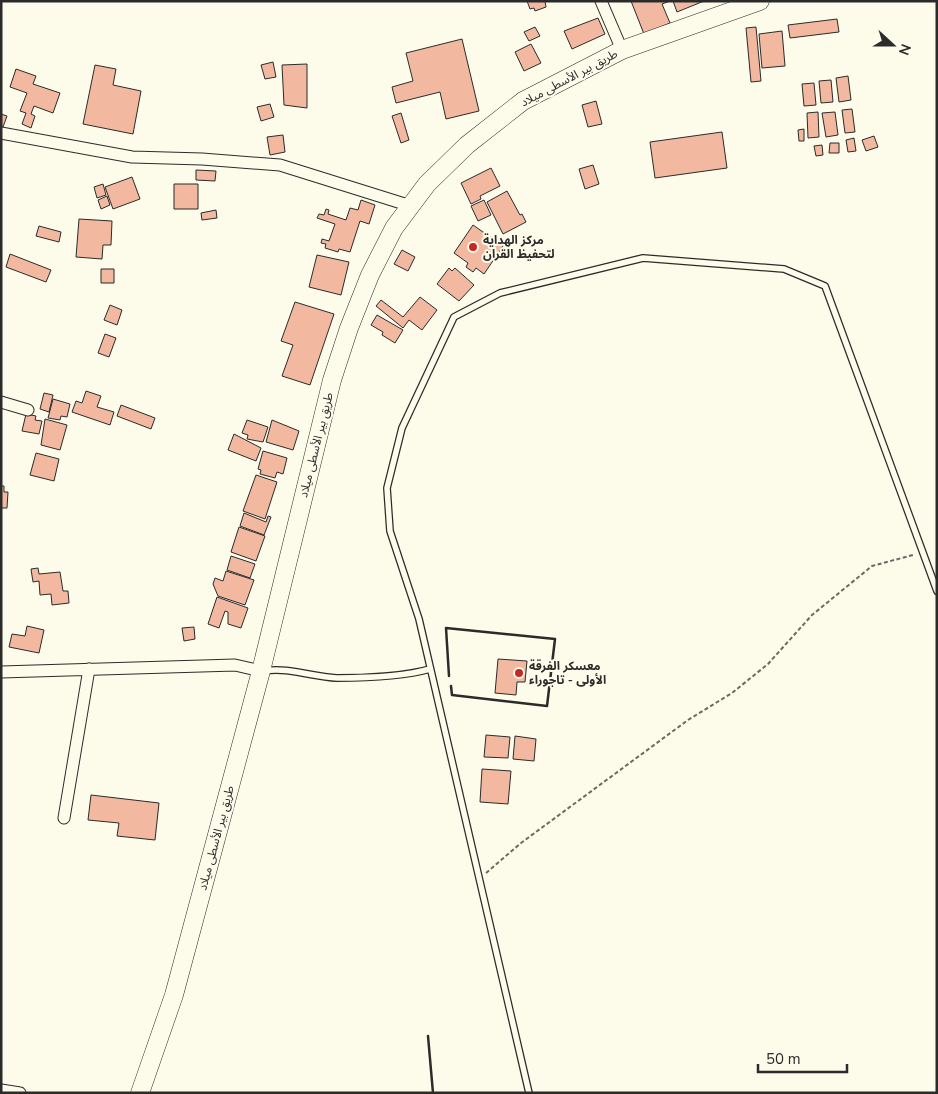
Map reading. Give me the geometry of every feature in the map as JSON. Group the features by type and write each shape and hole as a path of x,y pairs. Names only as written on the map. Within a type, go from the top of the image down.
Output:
{"main road":[{"name":"طريق بير الأسطى ميلاد","path":"140,1093 174,995 261,671 332,380 349,328 370,275 394,228 427,184 467,145 523,101 622,50 760,1"}],"street":[{"path":"601,1 622,50"},
{"path":"1,133 132,157 202,159 280,166 410,206"},
{"path":"1,402 28,410"},
{"path":"1,672 235,665 261,671"},
{"path":"64,818 89,669"},
{"path":"1,1090 20,1093"}],"lane":[{"path":"529,1093 420,619 390,531 387,488 402,428 435,354 454,317 500,293 643,258 784,270 825,286 937,590"},
{"path":"261,671 280,668 337,678 416,673 430,669"}],"path":[{"path":"484,875 521,843 645,754 688,720 732,693 768,664 812,615 872,566 923,552"}],"building":[{"path":"527,1 545,1 546,7 535,11 534,8 530,9"},
{"path":"631,1 670,1 662,4 670,23 644,34"},
{"path":"673,1 704,1 677,12"},
{"path":"598,18 605,34 572,49 564,31"},
{"path":"837,19 839,32 790,38 788,25"},
{"path":"535,27 540,36 529,41 524,32"},
{"path":"756,27 761,81 751,82 746,28"},
{"path":"782,31 785,66 762,68 759,34"},
{"path":"462,39 479,111 446,119 440,92 396,103 392,87 413,81 406,53"},
{"path":"531,44 541,63 524,71 515,52"},
{"path":"273,62 276,77 265,79 261,65"},
{"path":"307,64 307,108 284,105 282,65"},
{"path":"95,65 116,69 113,85 141,91 133,134 83,124"},
{"path":"16,69 36,76 33,84 60,93 53,113 34,106 31,114 35,116 31,128 22,124 26,113 20,111 27,93 10,87"},
{"path":"848,76 851,100 839,102 836,78"},
{"path":"831,80 833,102 821,103 819,81"},
{"path":"814,83 816,105 804,106 802,84"},
{"path":"596,101 602,124 588,127 582,105"},
{"path":"270,104 274,117 261,121 257,107"},
{"path":"852,109 855,132 845,133 842,110"},
{"path":"818,112 819,137 808,138 807,113"},
{"path":"835,112 838,135 826,137 822,113"},
{"path":"401,113 409,140 401,143 392,116"},
{"path":"1,114 7,116 3,127 1,126"},
{"path":"804,129 804,141 799,141 798,130"},
{"path":"722,132 727,168 655,178 650,142"},
{"path":"283,135 285,152 270,155 267,137"},
{"path":"874,136 878,147 866,151 862,140"},
{"path":"854,138 856,151 848,152 846,140"},
{"path":"830,143 839,143 839,153 829,153"},
{"path":"822,145 823,155 816,156 814,146"},
{"path":"593,165 599,184 585,189 579,169"},
{"path":"491,168 500,186 480,196 481,199 471,204 461,183"},
{"path":"196,170 216,171 215,181 196,180"},
{"path":"132,177 140,199 113,209 105,187"},
{"path":"103,184 106,195 97,198 94,187"},
{"path":"174,184 198,184 198,209 174,209"},
{"path":"507,191 526,222 503,234 487,202"},
{"path":"107,196 110,205 101,209 98,200"},
{"path":"361,200 375,205 369,224 360,221 350,252 339,249 338,252 325,248 326,244 321,243 322,239 329,241 335,224 317,218 319,214 324,215 326,209 329,210 328,214 346,220 350,208 358,210"},
{"path":"484,200 491,215 478,221 471,206"},
{"path":"216,210 217,218 202,220 201,213"},
{"path":"79,219 112,221 111,245 103,245 102,259 76,257"},
{"path":"473,225 503,246 484,274 476,268 473,272 466,267 468,263 454,253"},
{"path":"39,226 61,232 59,242 36,236"},
{"path":"402,250 415,257 408,271 394,264"},
{"path":"10,254 51,270 46,282 6,267"},
{"path":"317,255 349,262 341,295 309,287"},
{"path":"449,268 452,271 455,268 474,285 459,301 437,284"},
{"path":"101,269 114,269 114,283 101,283"},
{"path":"420,297 437,310 422,330 409,320 403,328 376,306 381,300 403,317"},
{"path":"295,302 334,314 310,385 282,376 293,345 281,341"},
{"path":"110,305 122,310 117,325 104,320"},
{"path":"377,315 403,330 395,343 382,335 383,332 371,325"},
{"path":"105,334 116,338 109,357 98,353"},
{"path":"86,391 101,396 97,407 114,412 110,425 72,412 76,401 82,403"},
{"path":"44,393 53,395 49,412 40,409"},
{"path":"53,399 70,404 67,417 61,416 60,420 48,418"},
{"path":"121,405 155,418 151,429 117,416"},
{"path":"26,414 36,416 35,420 42,421 39,434 22,431"},
{"path":"45,419 67,425 60,450 41,445"},
{"path":"247,420 268,427 263,442 247,439 248,435 242,433"},
{"path":"272,420 299,431 293,450 266,442"},
{"path":"234,434 261,448 256,461 228,450"},
{"path":"263,451 287,458 283,474 277,472 275,478 260,474 261,470 258,469"},
{"path":"36,453 59,459 54,481 30,475"},
{"path":"256,475 277,482 265,519 243,511"},
{"path":"1,486 4,486 4,492 8,492 7,508 1,508"},
{"path":"244,513 266,522 268,516 271,517 264,535 240,526"},
{"path":"239,527 265,536 256,561 231,552"},
{"path":"231,556 255,564 250,578 227,570"},
{"path":"38,568 39,574 60,572 63,591 68,591 69,603 52,605 51,594 40,595 39,581 33,582 31,569"},
{"path":"226,571 254,580 245,605 218,596 213,584 215,578 223,581"},
{"path":"217,597 248,608 241,628 228,624 228,612 225,611 219,628 208,624"},
{"path":"27,626 44,630 39,653 9,647 12,634 25,636"},
{"path":"194,627 195,639 184,641 182,628"},
{"path":"498,659 527,661 525,682 517,682 516,695 495,693"},
{"path":"486,735 510,737 508,758 484,757"},
{"path":"515,736 536,739 534,761 513,759"},
{"path":"482,769 511,771 508,804 480,802"},
{"path":"91,795 159,803 155,840 117,836 119,823 88,820"}],"wall":[{"path":"449,676 446,628 555,639 547,706 452,695 451,686"},
{"path":"428,1036 433,1093"}],"place":[{"name":"مركز الهداية لتحفيظ القران","path":"473,247"},
{"name":"معسكر الفرقة الأولى - تاجوراء","path":"519,673"}]}
